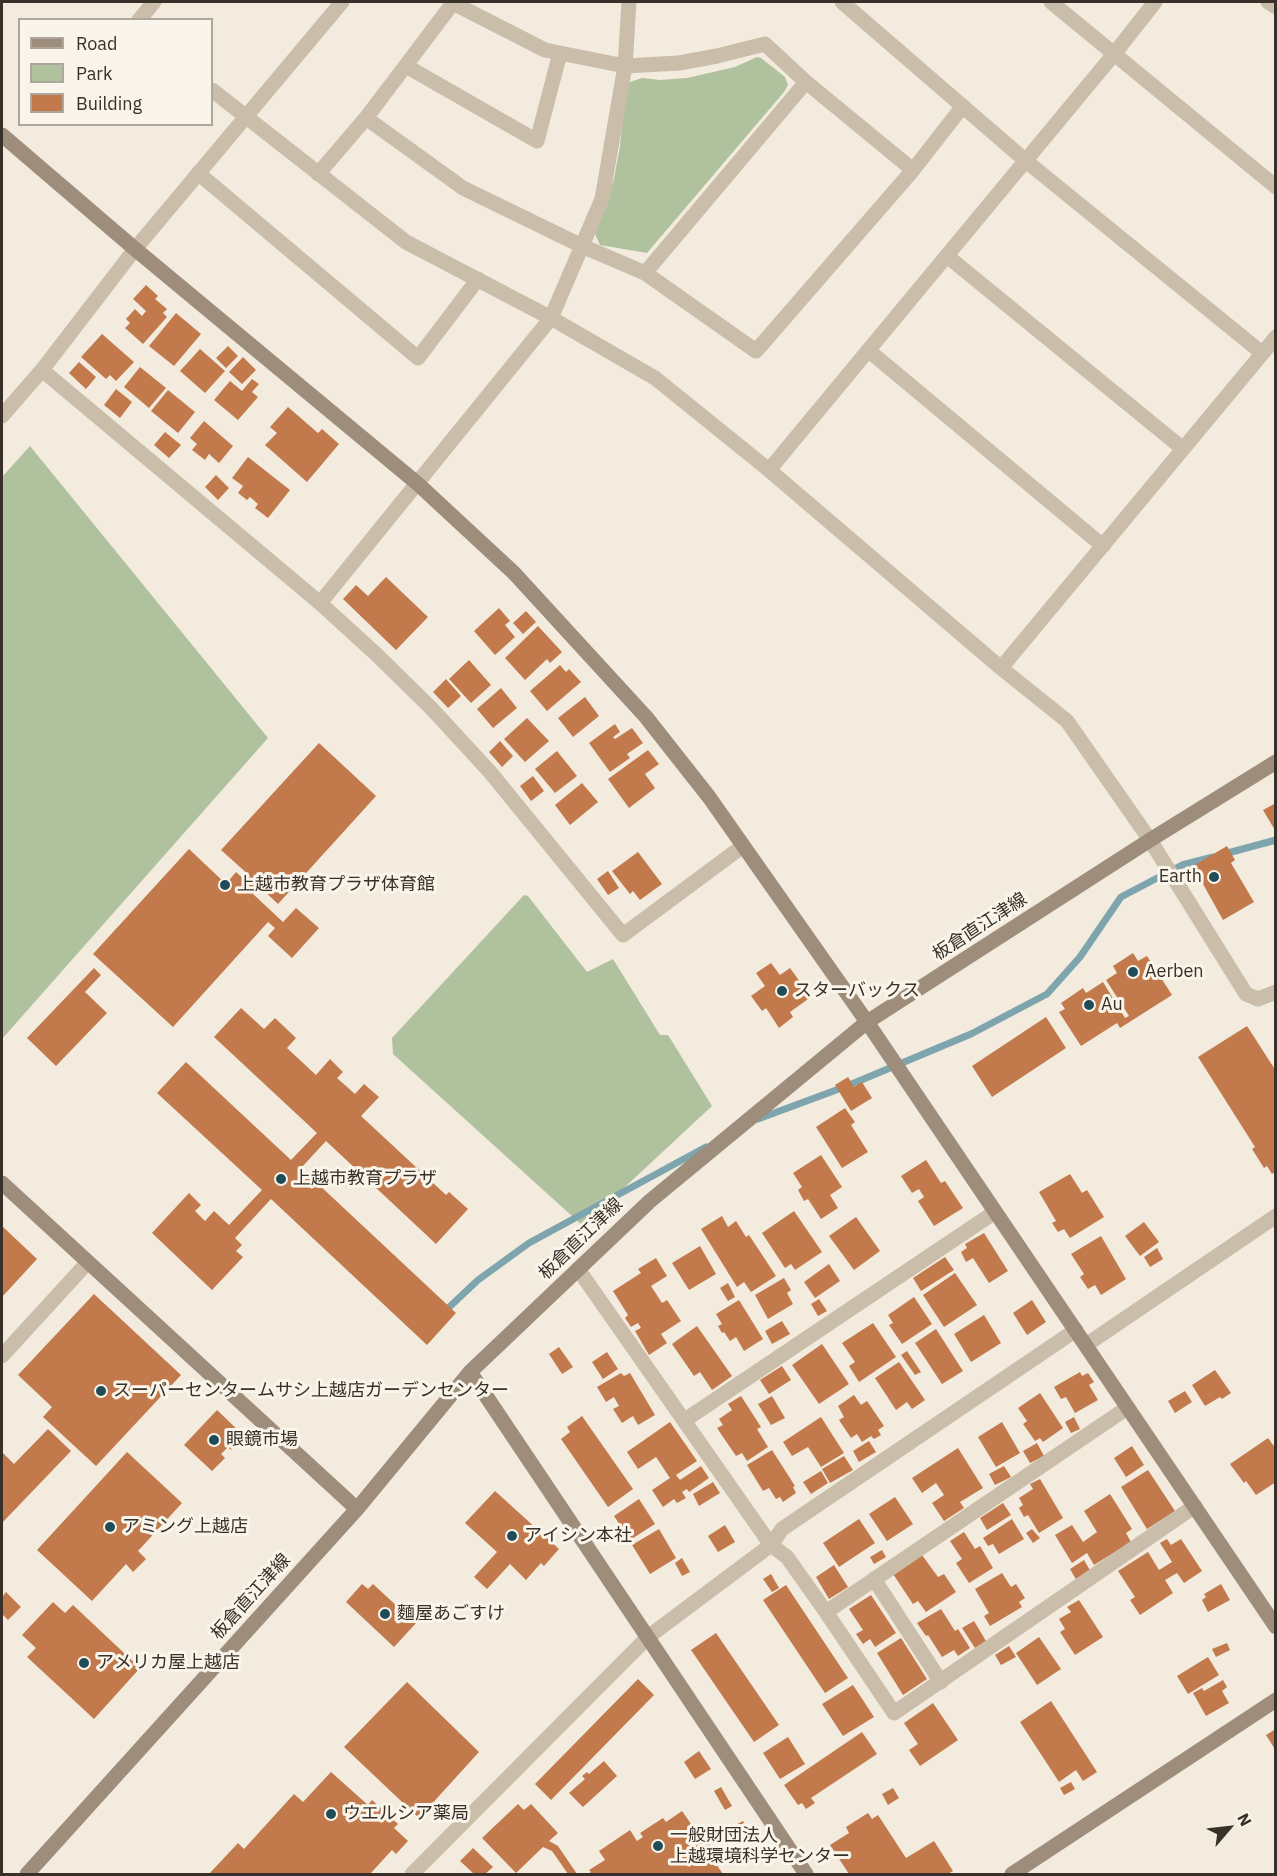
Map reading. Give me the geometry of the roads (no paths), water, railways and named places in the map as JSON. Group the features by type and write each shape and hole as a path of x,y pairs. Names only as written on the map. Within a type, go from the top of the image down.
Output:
{"street":[{"path":"141,18 154,2"},
{"path":"2,416 42,370 135,249 342,2"},
{"path":"320,603 551,318 602,199 625,66 629,2"},
{"path":"842,2 1026,161 1262,353"},
{"path":"1051,2 1275,187"},
{"path":"769,470 1155,2"},
{"path":"1268,2 1275,7"},
{"path":"318,174 366,118 453,3 544,50 625,66 679,63 765,44 806,82 913,170"},
{"path":"406,66 537,141 560,53"},
{"path":"645,273 806,82"},
{"path":"213,91 406,242 551,318 655,378 769,470 1001,668 1067,721 1150,840 1246,994 1258,999 1275,992"},
{"path":"366,118 463,188 582,246 645,273 756,351 913,170 963,106"},
{"path":"2,135 135,249 418,484 514,573 646,717 709,796 867,1022 1275,1627"},
{"path":"198,173 418,358 478,279"},
{"path":"947,256 1182,448"},
{"path":"1001,668 1275,337"},
{"path":"868,350 1103,546"},
{"path":"42,370 320,603 378,655 490,772 623,935 743,846"},
{"name":"板倉直江津線","path":"27,1875 357,1509 470,1372 650,1201 867,1022 1275,762"},
{"path":"2,1183 357,1509"},
{"path":"685,1420 994,1212"},
{"path":"1086,1345 1275,1216"},
{"path":"2,1356 88,1262"},
{"path":"578,1269 771,1545 787,1557 894,1713 1195,1506"},
{"path":"412,1875 648,1637 771,1545 782,1529 1076,1330"},
{"path":"470,1372 806,1875"},
{"path":"826,1612 1127,1408"},
{"path":"874,1579 941,1682"},
{"path":"1012,1875 1275,1700"}],"waterway":[{"path":"1224,854 1276,840"},
{"path":"758,1119 847,1086 971,1034 1047,994 1080,957 1121,897 1182,865 1213,857"},
{"path":"443,1313 478,1280 529,1243 706,1147"}],"place":[{"name":"Earth","path":"1214,877"},
{"name":"上越市教育プラザ体育館","path":"225,885"},
{"name":"Aerben","path":"1133,972"},
{"name":"スターバックス","path":"782,991"},
{"name":"Au","path":"1089,1005"},
{"name":"上越市教育プラザ","path":"281,1179"},
{"name":"スーパーセンタームサシ上越店ガーデンセンター","path":"101,1391"},
{"name":"眼鏡市場","path":"214,1440"},
{"name":"アミング上越店","path":"110,1527"},
{"name":"アイシン本社","path":"512,1536"},
{"name":"麵屋あごすけ","path":"385,1614"},
{"name":"アメリカ屋上越店","path":"84,1663"},
{"name":"ウエルシア薬局","path":"331,1814"},
{"name":"一般財団法人 上越環境科学センター","path":"658,1846"}]}
